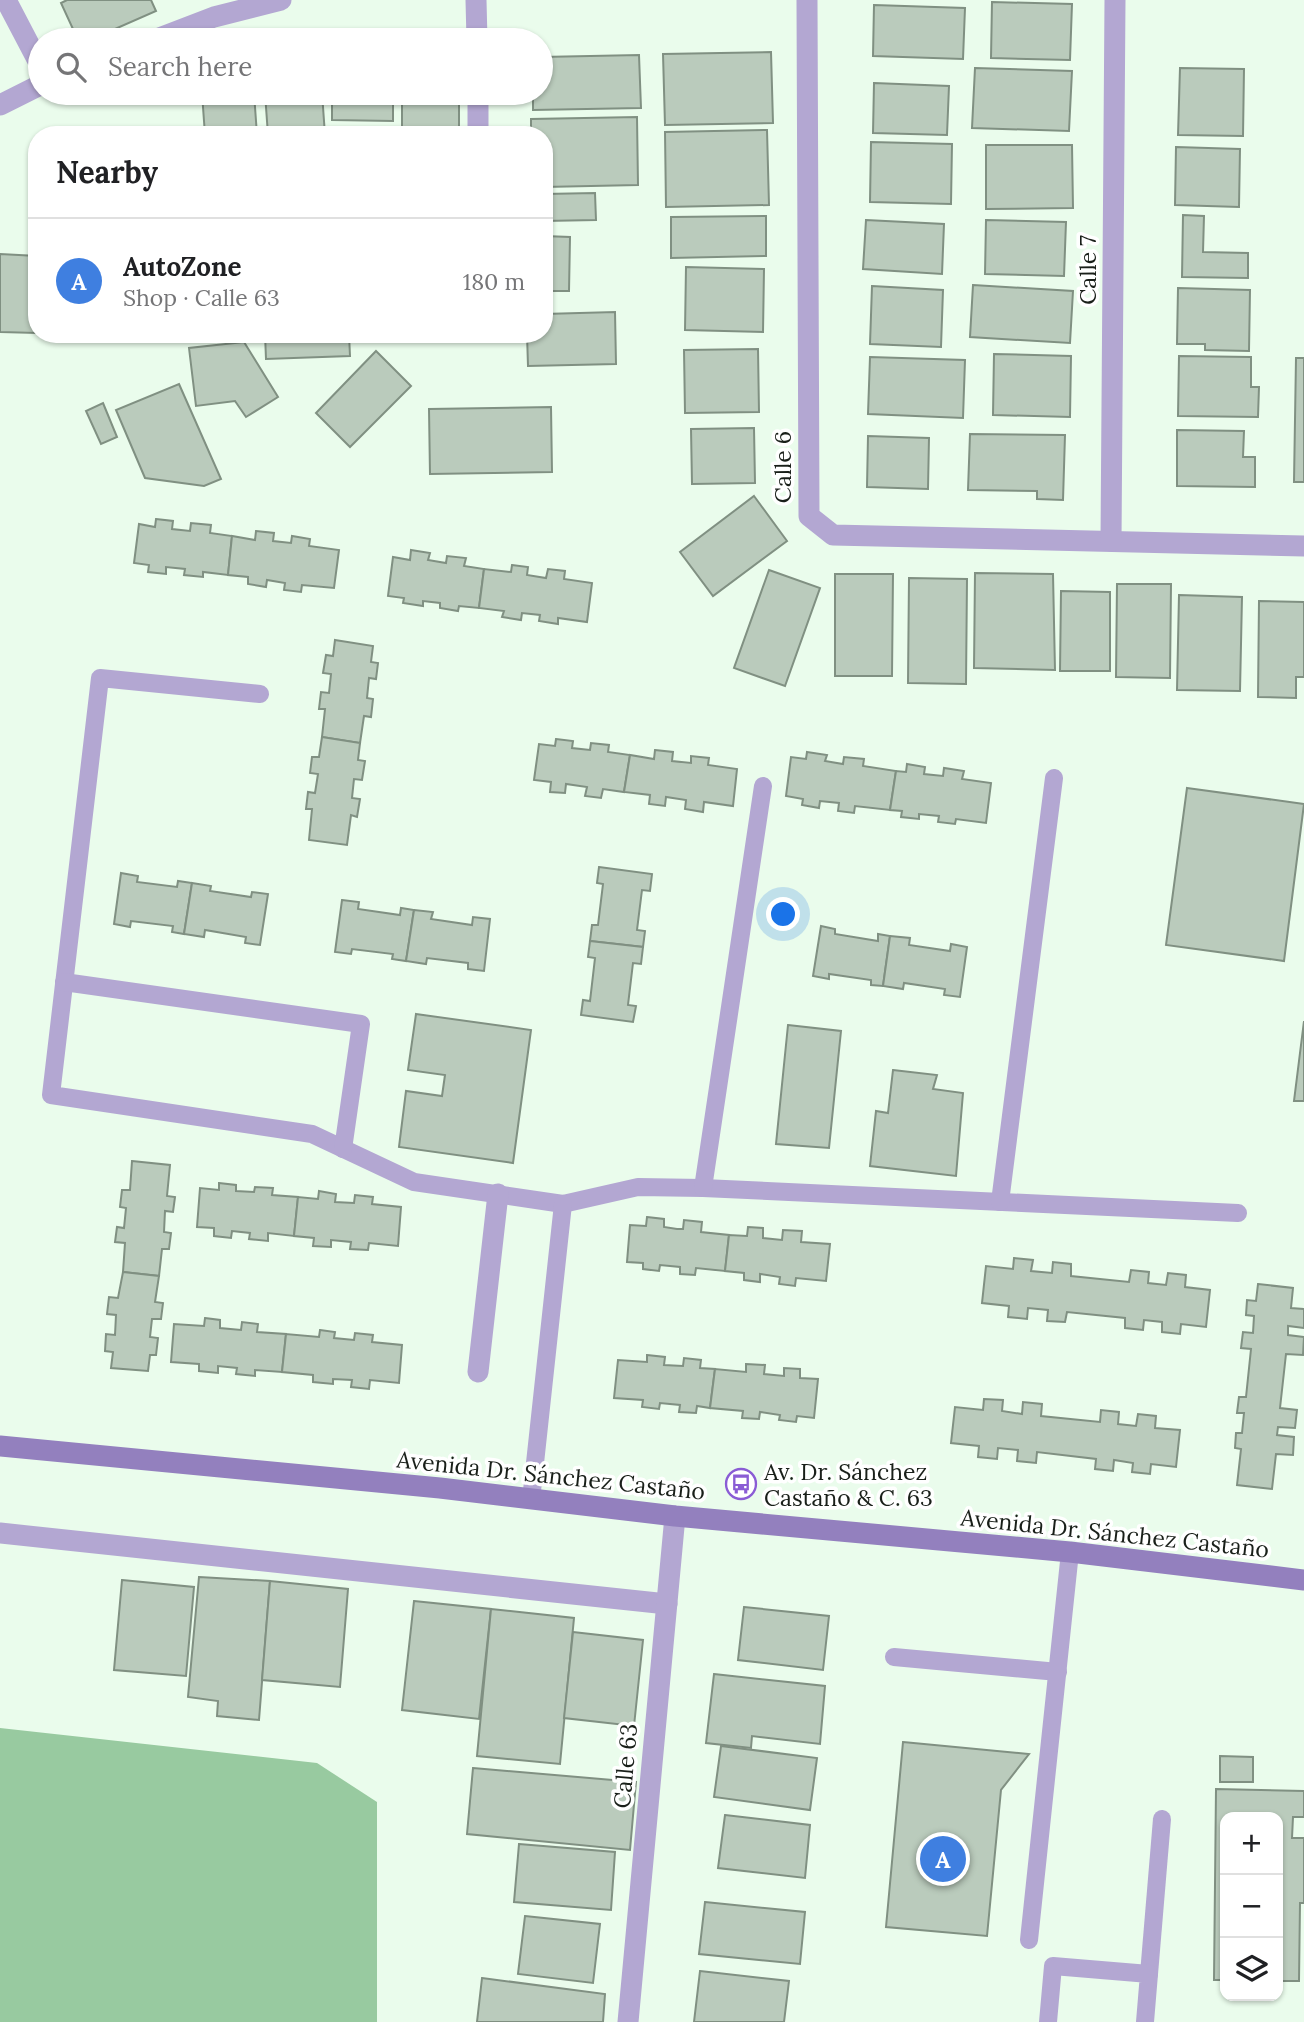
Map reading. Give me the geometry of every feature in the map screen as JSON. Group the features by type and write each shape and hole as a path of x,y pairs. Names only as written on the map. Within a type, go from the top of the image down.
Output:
{"street":[{"path":"6,0 28,42"},
{"path":"185,28 214,17 281,0"},
{"path":"476,0 477,28"},
{"name":"Calle 6","path":"807,0 809,516 833,535 1304,546"},
{"name":"Calle 7","path":"1111,541 1115,0"},
{"path":"0,105 28,91"},
{"path":"478,105 478,126"},
{"path":"478,1372 498,1194"},
{"name":"Avenida Dr. Sánchez Castaño","path":"0,1446 440,1488 675,1516 1070,1552 1304,1580"},
{"name":"Calle 63","path":"628,2022 675,1516"},
{"path":"0,1533 667,1604"}],"lane":[{"path":"260,694 100,678 51,1095 312,1134 414,1182 563,1204 638,1187 1238,1213"},
{"path":"1000,1202 1054,778"},
{"path":"703,1188 763,786"},
{"path":"64,982 361,1024 343,1149"},
{"path":"531,1500 563,1204"},
{"path":"1029,1940 1070,1552"},
{"path":"894,1657 1058,1672"},
{"path":"1145,2022 1162,1819"},
{"path":"1048,2022 1053,1966 1149,1974"}],"shaded area":[{"path":"0,1728 317,1763 377,1802 377,2022 0,2022"}],"building":[{"path":"67,0 151,0 156,11 117,28 72,28 61,3"},
{"path":"992,2 1072,4 1070,60 991,58"},
{"path":"874,5 965,8 963,59 873,56"},
{"path":"771,52 773,123 665,125 663,54"},
{"path":"639,55 641,108 533,110 533,105 553,105 553,57"},
{"path":"975,68 1072,71 1069,131 972,128"},
{"path":"1180,68 1244,69 1243,136 1178,135"},
{"path":"874,83 949,86 947,135 873,133"},
{"path":"203,105 255,105 256,126 204,126"},
{"path":"266,105 323,105 324,126 267,126"},
{"path":"332,105 393,105 393,121 332,120"},
{"path":"402,105 459,105 459,126 402,126"},
{"path":"637,117 638,185 553,187 553,126 531,126 531,119"},
{"path":"767,130 769,205 666,207 665,132"},
{"path":"871,142 952,144 951,204 870,202"},
{"path":"986,145 1072,145 1073,208 986,209"},
{"path":"1176,147 1240,149 1239,207 1175,205"},
{"path":"595,193 596,220 553,221 553,194"},
{"path":"1183,215 1204,216 1203,252 1248,253 1248,278 1182,277"},
{"path":"766,216 766,256 671,258 671,217"},
{"path":"866,220 944,224 942,274 863,269"},
{"path":"986,220 1066,222 1064,276 985,274"},
{"path":"553,236 570,237 569,291 553,291"},
{"path":"0,254 28,256 28,333 0,332"},
{"path":"686,267 764,269 763,332 685,330"},
{"path":"973,285 1073,291 1070,343 970,337"},
{"path":"872,286 943,290 941,347 870,344"},
{"path":"1178,288 1250,290 1249,351 1205,350 1205,344 1177,344"},
{"path":"615,312 616,364 528,366 527,343 553,343 553,314"},
{"path":"245,343 278,397 246,417 235,401 196,406 189,348"},
{"path":"265,343 349,343 350,356 266,359"},
{"path":"758,349 759,412 685,413 684,350"},
{"path":"376,351 411,386 350,447 316,413"},
{"path":"994,354 1071,356 1070,417 993,415"},
{"path":"1179,356 1251,357 1251,387 1259,387 1258,417 1178,416"},
{"path":"870,357 965,360 963,418 868,414"},
{"path":"1296,358 1304,358 1304,482 1294,482"},
{"path":"179,384 221,479 204,486 145,478 116,410"},
{"path":"103,403 117,437 101,444 86,411"},
{"path":"551,407 552,472 430,474 429,409"},
{"path":"754,428 755,483 692,484 691,429"},
{"path":"1177,430 1244,431 1243,457 1255,457 1255,487 1177,486"},
{"path":"970,434 1065,435 1063,500 1037,499 1037,491 968,490"},
{"path":"868,436 929,438 928,489 867,487"},
{"path":"754,496 787,541 713,596 680,552"},
{"path":"156,519 173,521 172,529 190,531 191,523 211,525 210,533 232,536 228,575 203,572 203,577 184,575 185,569 166,567 166,574 148,572 149,565 134,563 139,524 155,527"},
{"path":"256,531 274,533 273,541 291,543 292,536 310,539 309,546 339,550 334,588 302,585 301,592 284,590 285,583 267,580 266,587 248,584 248,577 228,575 232,536 255,540"},
{"path":"411,550 430,553 428,560 446,563 447,556 466,558 464,566 484,569 479,608 459,606 458,611 440,608 440,603 423,601 423,606 403,603 404,598 388,596 393,557 410,560"},
{"path":"512,565 528,567 527,575 546,578 548,569 565,571 564,579 592,583 587,622 558,618 558,624 539,621 540,615 522,613 521,620 502,617 504,611 479,608 484,569 511,572"},
{"path":"769,570 820,588 785,686 734,668"},
{"path":"975,573 1053,574 1055,670 974,668"},
{"path":"835,574 893,574 892,676 835,676"},
{"path":"909,578 967,579 966,684 908,683"},
{"path":"1117,584 1171,584 1170,678 1116,677"},
{"path":"1061,591 1110,592 1110,671 1060,671"},
{"path":"1179,595 1242,597 1240,691 1177,690"},
{"path":"1259,601 1304,602 1304,677 1296,677 1296,698 1258,697"},
{"path":"335,640 373,646 371,662 378,663 376,679 369,678 367,698 373,699 371,717 364,716 360,743 322,737 325,709 319,709 321,692 329,693 331,674 323,673 326,655 333,656"},
{"path":"322,737 360,743 358,760 365,761 362,780 354,779 352,798 360,799 357,817 351,815 347,845 309,840 312,809 306,809 308,792 315,793 318,774 310,773 312,757 319,757"},
{"path":"556,739 573,741 572,748 590,750 591,743 609,745 608,752 630,755 624,792 603,789 601,798 585,796 587,787 566,784 565,793 550,792 551,782 534,780 539,744 555,746"},
{"path":"655,750 673,752 672,761 691,763 691,756 709,758 708,765 737,769 733,806 704,802 703,812 685,809 686,800 666,797 665,806 649,804 650,795 624,792 630,755 654,759"},
{"path":"807,752 827,755 825,761 843,764 844,757 864,759 863,766 896,771 890,810 855,806 854,813 838,811 839,803 820,801 819,808 802,805 803,799 786,796 791,757 806,759"},
{"path":"907,764 925,767 924,774 943,776 944,768 964,771 962,779 991,783 986,823 956,819 955,824 938,822 939,816 919,814 919,819 901,817 902,811 890,810 896,771 906,772"},
{"path":"1187,788 1304,804 1284,961 1166,945"},
{"path":"599,867 652,874 650,891 642,890 637,930 645,931 643,947 590,941 592,925 598,925 603,884 597,883"},
{"path":"121,873 138,876 137,882 177,887 178,881 192,883 184,934 172,932 173,926 131,921 130,927 114,924"},
{"path":"192,883 211,886 210,891 251,897 252,892 268,894 260,945 245,943 246,937 205,930 204,937 184,934"},
{"path":"342,900 359,902 358,909 400,915 401,908 414,910 406,961 392,959 393,954 352,949 351,954 335,952"},
{"path":"414,910 433,912 431,919 472,925 473,917 490,919 484,971 468,969 468,963 427,958 426,964 406,961"},
{"path":"821,926 835,929 835,934 878,941 878,934 890,936 883,986 871,985 871,980 829,974 829,979 813,976"},
{"path":"890,936 910,938 909,945 950,951 951,944 967,947 960,997 944,995 945,989 904,983 903,989 883,986"},
{"path":"590,941 643,947 641,964 633,963 628,1005 636,1006 633,1022 581,1015 583,1000 590,1001 595,958 588,957"},
{"path":"416,1014 531,1030 513,1163 399,1147 406,1091 442,1096 445,1075 408,1070"},
{"path":"1304,1021 1304,1101 1294,1101"},
{"path":"788,1025 841,1031 829,1148 776,1144"},
{"path":"893,1070 937,1075 933,1089 963,1093 956,1176 870,1166 876,1111 888,1113"},
{"path":"132,1161 170,1165 167,1196 175,1197 173,1212 165,1211 164,1232 171,1233 169,1249 162,1249 159,1276 123,1272 125,1243 115,1242 117,1227 124,1228 126,1208 120,1207 122,1190 130,1190"},
{"path":"219,1183 236,1185 236,1191 254,1192 255,1187 273,1188 272,1195 298,1197 294,1236 268,1233 268,1241 249,1239 250,1233 232,1231 231,1238 214,1236 214,1228 197,1227 200,1188 219,1190"},
{"path":"319,1191 336,1194 335,1202 354,1203 355,1195 373,1197 372,1204 401,1207 398,1246 369,1243 368,1250 350,1249 351,1242 331,1240 331,1247 313,1246 314,1238 294,1236 298,1197 318,1199"},
{"path":"647,1217 664,1219 664,1227 677,1229 683,1229 684,1220 702,1222 701,1232 729,1235 725,1271 696,1268 695,1275 680,1274 680,1267 660,1265 659,1271 643,1269 643,1263 627,1262 630,1225 646,1226"},
{"path":"748,1227 763,1228 763,1238 782,1240 783,1230 802,1231 801,1242 830,1244 826,1281 796,1278 795,1286 779,1284 780,1277 760,1274 760,1282 744,1280 744,1273 725,1271 729,1235 747,1236"},
{"path":"1014,1258 1033,1260 1031,1271 1052,1273 1053,1262 1071,1264 1071,1276 1129,1282 1131,1270 1149,1272 1148,1283 1166,1285 1168,1273 1186,1275 1185,1287 1210,1290 1206,1327 1181,1324 1180,1334 1162,1332 1162,1322 1144,1320 1143,1330 1125,1328 1125,1318 1067,1312 1065,1322 1047,1321 1048,1310 1028,1308 1027,1319 1008,1317 1009,1306 982,1303 986,1266 1013,1269"},
{"path":"123,1272 159,1276 155,1302 163,1303 161,1319 152,1319 150,1337 158,1338 156,1355 150,1355 148,1371 111,1368 113,1352 105,1351 106,1334 115,1335 116,1315 107,1314 109,1297 118,1298"},
{"path":"1258,1284 1293,1288 1291,1308 1304,1309 1304,1328 1288,1326 1288,1335 1304,1337 1303,1355 1286,1354 1280,1408 1297,1410 1295,1428 1278,1427 1277,1435 1294,1437 1293,1455 1276,1454 1272,1489 1237,1485 1241,1449 1235,1448 1236,1433 1242,1433 1244,1413 1237,1413 1239,1397 1246,1397 1251,1349 1241,1348 1243,1332 1253,1333 1254,1316 1246,1315 1247,1300 1256,1301"},
{"path":"205,1318 220,1320 220,1328 241,1330 242,1322 258,1324 257,1332 286,1334 282,1372 255,1370 255,1376 236,1374 237,1368 218,1366 218,1373 199,1371 199,1364 171,1362 174,1324 204,1326"},
{"path":"320,1330 335,1332 334,1338 354,1340 355,1333 373,1335 372,1342 402,1345 399,1383 370,1380 369,1389 351,1387 352,1380 333,1379 333,1384 313,1382 313,1375 282,1372 286,1334 319,1337"},
{"path":"647,1355 665,1357 664,1365 683,1366 684,1358 701,1360 700,1368 715,1369 710,1408 697,1406 696,1413 679,1412 680,1405 660,1403 659,1409 642,1407 643,1400 614,1398 618,1360 647,1362"},
{"path":"746,1364 765,1365 764,1374 784,1376 784,1368 800,1369 800,1378 818,1379 814,1418 797,1416 796,1422 779,1420 780,1415 760,1412 759,1419 742,1418 743,1411 710,1408 715,1369 746,1372"},
{"path":"984,1399 1003,1400 1002,1411 1022,1414 1023,1402 1042,1404 1041,1416 1100,1422 1101,1410 1119,1412 1118,1424 1136,1426 1138,1414 1156,1416 1155,1428 1180,1430 1176,1467 1151,1464 1150,1474 1132,1472 1133,1463 1114,1460 1113,1471 1095,1469 1096,1459 1037,1452 1036,1463 1017,1461 1018,1450 998,1448 997,1459 978,1457 979,1446 951,1443 955,1407 983,1410"},
{"path":"199,1577 270,1581 259,1720 217,1716 218,1701 188,1697"},
{"path":"122,1580 194,1587 186,1676 114,1670"},
{"path":"270,1581 348,1589 340,1687 262,1680"},
{"path":"414,1601 491,1609 479,1719 402,1710"},
{"path":"744,1607 829,1616 823,1670 738,1660"},
{"path":"491,1609 574,1618 560,1764 477,1756"},
{"path":"573,1632 643,1640 634,1726 564,1718"},
{"path":"714,1674 825,1686 820,1744 752,1736 751,1748 706,1743"},
{"path":"903,1742 1029,1754 1001,1790 987,1936 886,1927"},
{"path":"721,1746 817,1758 810,1810 714,1797"},
{"path":"1220,1756 1253,1757 1253,1782 1220,1782"},
{"path":"473,1768 636,1782 630,1850 467,1834"},
{"path":"1216,1789 1304,1791 1304,1817 1293,1817 1292,1838 1304,1838 1304,1903 1300,1903 1299,1981 1283,1981 1283,1812 1220,1812 1220,1980 1214,1980"},
{"path":"725,1815 810,1825 805,1878 718,1868"},
{"path":"519,1844 615,1852 611,1910 514,1902"},
{"path":"705,1902 805,1912 800,1964 699,1954"},
{"path":"525,1916 600,1924 593,1983 518,1974"},
{"path":"700,1971 789,1981 784,2022 694,2022"},
{"path":"482,1978 605,1994 603,2022 477,2022"}],"place":[{"name":"Av. Dr. Sánchez Castaño & C. 63","path":"741,1484"},
{"name":"AutoZone","path":"943,1859"}]}
